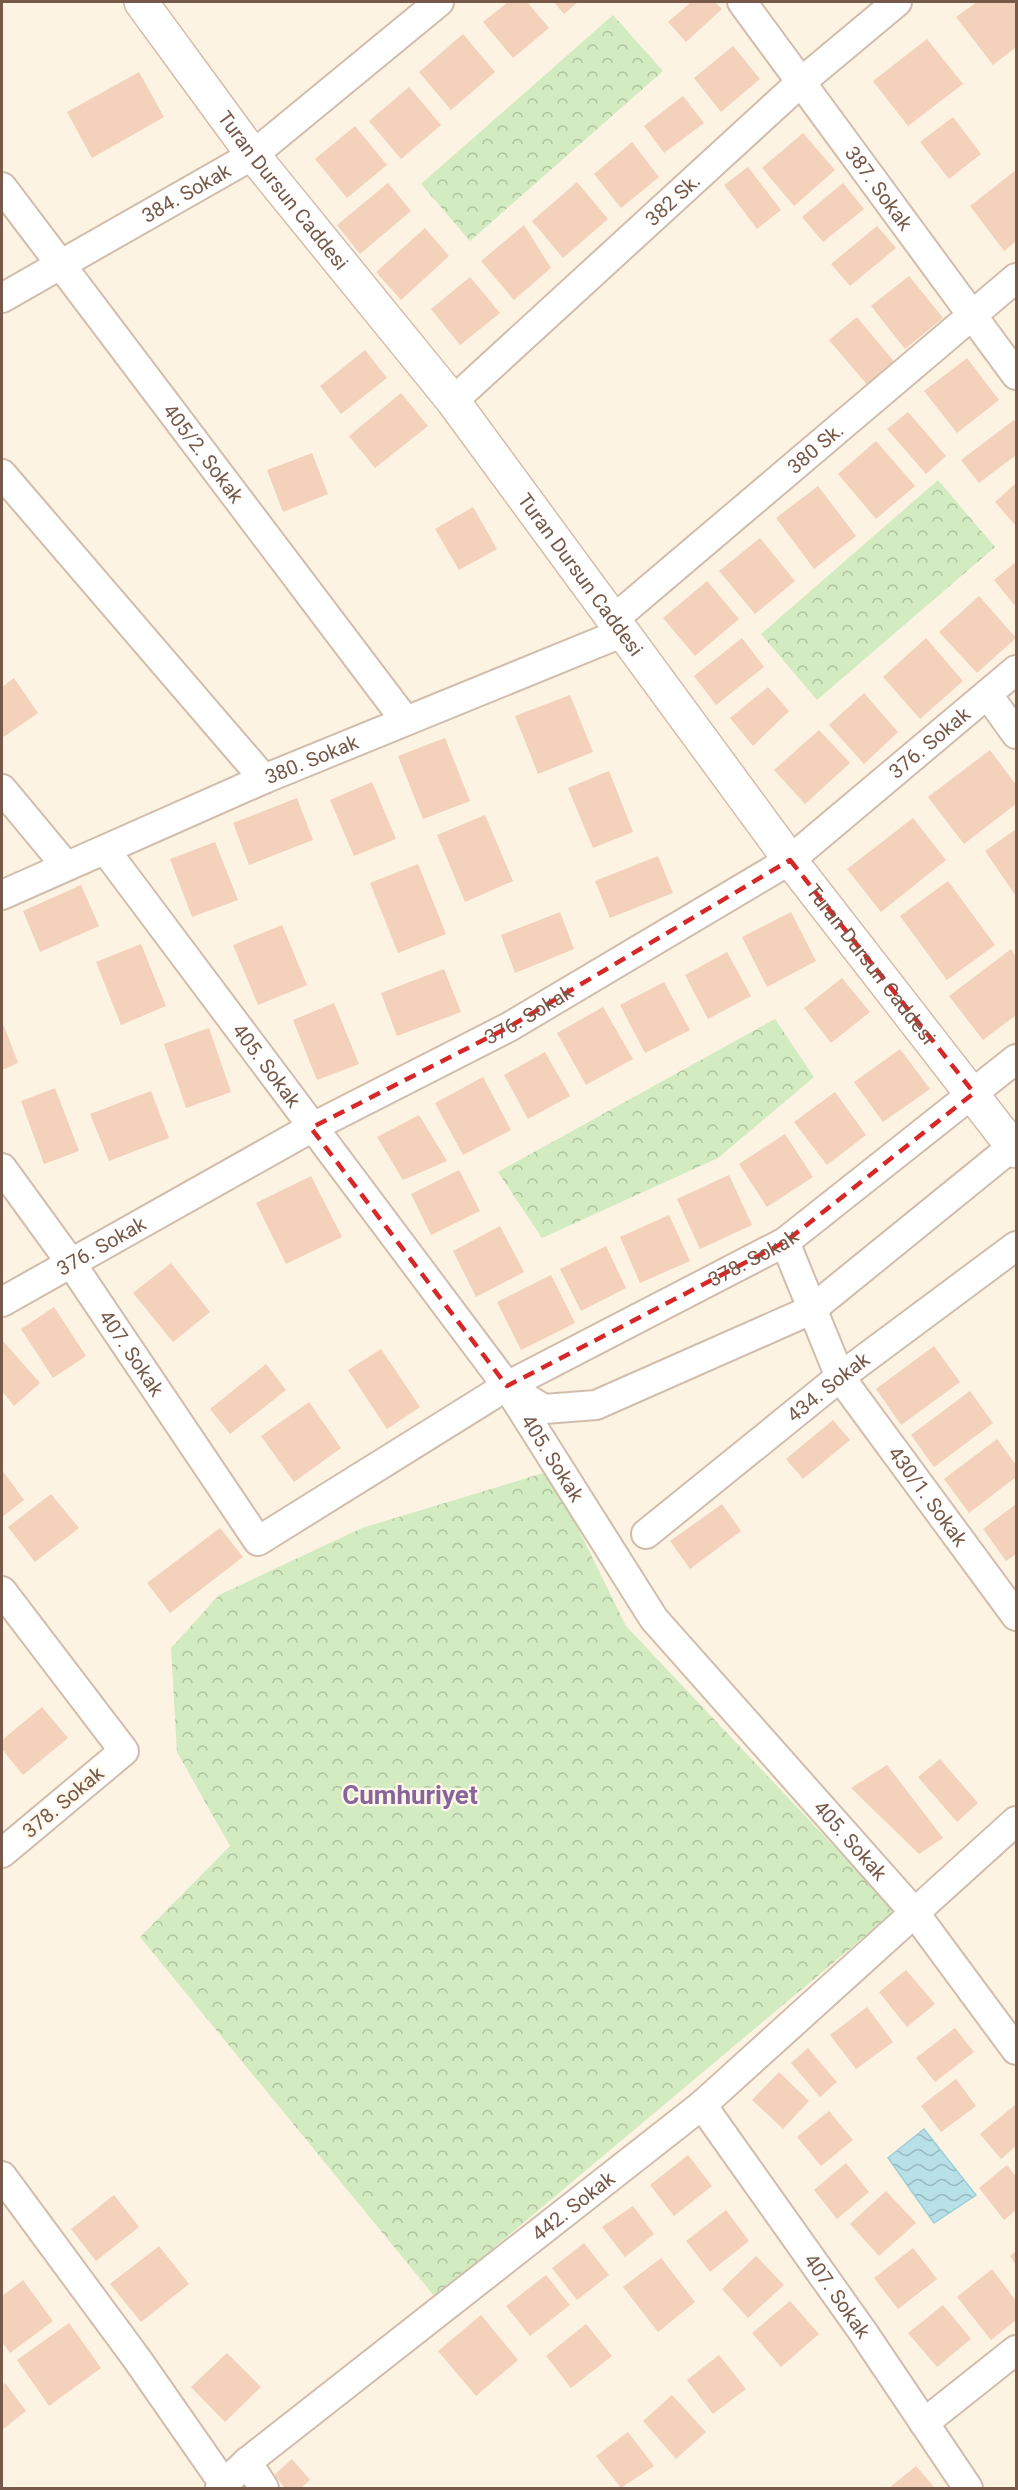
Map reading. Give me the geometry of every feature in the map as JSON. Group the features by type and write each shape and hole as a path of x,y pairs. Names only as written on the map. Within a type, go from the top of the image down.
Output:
{"street":[{"name":"Turan Dursun Caddesi","path":"141,2 253,155 453,401 790,860 974,1093 1015,1149"},
{"name":"384. Sokak","path":"2,297 60,267 253,155 439,2"},
{"name":"387. Sokak","path":"741,2 1017,375"},
{"name":"382 Sk.","path":"453,401 800,82 897,2"},
{"name":"405/2. Sokak","path":"2,187 60,267 405,720"},
{"name":"380 Sk.","path":"619,625 971,315 1017,278"},
{"path":"2,474 264,779"},
{"name":"380. Sokak","path":"2,895 619,625"},
{"name":"376. Sokak","path":"2,1302 311,1128 509,1027 790,860 1017,670"},
{"path":"988,695 1017,734"},
{"path":"2,789 66,866"},
{"name":"405. Sokak","path":"106,851 311,1128 507,1386 654,1619 914,1912 1017,2050"},
{"name":"378. Sokak","path":"258,1541 507,1386 785,1242 1017,1059"},
{"path":"507,1386 544,1409 596,1405 811,1310 1015,1149"},
{"name":"407. Sokak","path":"2,1168 71,1263 258,1541"},
{"name":"430/1. Sokak","path":"785,1242 840,1377 1017,1616"},
{"name":"434. Sokak","path":"646,1534 840,1377 1017,1246"},
{"name":"378. Sokak","path":"2,1591 124,1751 2,1853"},
{"name":"442. Sokak","path":"222,2486 247,2462 702,2105 1017,1821"},
{"name":"407. Sokak","path":"702,2105 863,2332 968,2488"},
{"path":"2,2176 137,2359 222,2486"},
{"path":"924,2423 1017,2350"},
{"path":"247,2462 264,2488"}],"highlighted area":[{"path":"790,860 974,1093 785,1242 507,1386 311,1128 509,1027"}],"green space":[{"path":"613,15 663,71 470,241 421,184"},
{"path":"938,480 995,547 817,700 761,634"},
{"path":"775,1019 814,1077 718,1158 542,1238 498,1172"},
{"path":"550,1471 626,1626 895,1911 435,2297 140,1937 230,1846 177,1752 171,1648 219,1595 362,1528"}],"water":[{"path":"924,2129 976,2195 934,2223 888,2158"}],"building":[{"path":"508,2 527,2 549,28 513,58 483,22"},
{"path":"554,2 578,2 564,14"},
{"path":"691,2 715,2 722,9 686,42 668,22"},
{"path":"977,2 1015,2 1016,4 1016,47 993,65 956,17"},
{"path":"463,34 495,72 451,110 419,72"},
{"path":"927,39 963,84 908,126 873,81"},
{"path":"733,46 760,79 721,112 694,78"},
{"path":"139,72 164,117 92,158 67,112"},
{"path":"409,87 441,125 401,159 369,121"},
{"path":"683,96 704,123 664,153 644,126"},
{"path":"953,117 981,154 949,179 920,142"},
{"path":"355,126 387,165 347,198 315,159"},
{"path":"803,133 835,170 794,206 762,168"},
{"path":"632,142 659,177 621,208 594,174"},
{"path":"748,167 781,210 757,229 724,185"},
{"path":"1016,170 1016,241 1004,251 970,206"},
{"path":"577,182 608,219 563,258 532,221"},
{"path":"388,183 411,211 360,254 337,225"},
{"path":"843,183 864,209 823,242 802,217"},
{"path":"524,225 551,268 514,300 481,261"},
{"path":"877,226 896,248 850,286 831,264"},
{"path":"425,228 449,256 401,300 376,272"},
{"path":"909,276 943,318 905,349 871,306"},
{"path":"470,277 500,313 460,345 431,309"},
{"path":"857,317 896,364 869,387 829,340"},
{"path":"365,350 387,378 341,414 320,386"},
{"path":"967,358 999,400 957,433 924,391"},
{"path":"401,393 428,426 375,468 349,436"},
{"path":"908,412 946,456 926,474 887,429"},
{"path":"1014,420 1016,423 1016,455 979,483 961,460"},
{"path":"876,441 915,486 876,519 838,474"},
{"path":"312,453 328,494 283,512 267,470"},
{"path":"1016,483 1016,526 995,502"},
{"path":"818,486 856,536 814,569 776,518"},
{"path":"473,507 497,549 459,570 435,529"},
{"path":"760,538 795,581 755,614 719,571"},
{"path":"1016,562 1016,607 994,580"},
{"path":"707,581 739,619 695,656 663,618"},
{"path":"979,596 1016,638 977,673 939,632"},
{"path":"742,638 764,667 716,705 694,676"},
{"path":"926,638 963,681 920,719 883,677"},
{"path":"14,678 38,713 2,738 2,687"},
{"path":"768,687 789,711 753,746 730,718"},
{"path":"864,693 898,732 864,764 829,725"},
{"path":"570,695 593,752 538,774 515,716"},
{"path":"819,730 850,763 805,804 774,770"},
{"path":"445,738 470,801 423,819 398,756"},
{"path":"990,750 1016,785 1016,804 964,844 928,797"},
{"path":"609,771 633,832 593,848 568,788"},
{"path":"372,782 396,839 354,856 330,800"},
{"path":"297,798 313,840 249,865 233,823"},
{"path":"485,815 513,881 465,902 437,835"},
{"path":"913,818 946,860 881,912 847,869"},
{"path":"1016,829 1016,896 985,851"},
{"path":"215,842 238,900 192,917 170,859"},
{"path":"658,856 673,893 610,918 595,881"},
{"path":"418,864 446,934 398,953 370,883"},
{"path":"948,881 995,945 947,980 900,916"},
{"path":"81,885 99,926 40,952 23,911"},
{"path":"560,912 574,949 515,973 501,935"},
{"path":"791,912 816,961 767,987 742,937"},
{"path":"282,925 307,985 258,1005 233,945"},
{"path":"141,944 166,1006 121,1025 96,962"},
{"path":"1011,949 1016,957 1016,1015 983,1040 949,996"},
{"path":"727,952 751,996 708,1019 685,975"},
{"path":"444,969 461,1012 397,1036 381,993"},
{"path":"842,978 870,1012 831,1043 804,1008"},
{"path":"664,982 690,1030 645,1053 620,1005"},
{"path":"334,1003 359,1064 317,1080 293,1020"},
{"path":"603,1007 633,1059 586,1085 557,1033"},
{"path":"2,1021 18,1063 2,1070"},
{"path":"209,1028 231,1092 186,1108 164,1044"},
{"path":"900,1049 930,1089 883,1122 854,1082"},
{"path":"545,1052 570,1096 528,1119 504,1075"},
{"path":"483,1077 511,1130 463,1155 435,1103"},
{"path":"55,1088 79,1151 44,1164 21,1101"},
{"path":"151,1091 169,1138 109,1161 90,1114"},
{"path":"835,1092 866,1135 827,1165 794,1122"},
{"path":"419,1115 447,1161 403,1180 377,1137"},
{"path":"785,1134 813,1177 767,1207 739,1164"},
{"path":"459,1170 480,1211 431,1235 411,1194"},
{"path":"729,1175 752,1225 700,1249 677,1199"},
{"path":"311,1176 342,1237 286,1264 256,1203"},
{"path":"669,1215 690,1261 640,1283 620,1237"},
{"path":"500,1226 524,1272 476,1297 453,1251"},
{"path":"606,1246 626,1288 581,1311 560,1269"},
{"path":"171,1263 210,1312 173,1342 133,1293"},
{"path":"551,1275 575,1323 521,1350 497,1302"},
{"path":"54,1307 86,1356 53,1378 21,1329"},
{"path":"2,1340 40,1383 14,1406 2,1391"},
{"path":"934,1346 960,1382 901,1425 876,1389"},
{"path":"381,1349 420,1407 387,1429 348,1370"},
{"path":"266,1364 286,1390 230,1434 210,1409"},
{"path":"970,1391 993,1423 934,1467 911,1435"},
{"path":"309,1402 341,1448 294,1482 261,1436"},
{"path":"833,1420 850,1440 803,1479 786,1459"},
{"path":"997,1439 1016,1465 1016,1477 969,1513 944,1479"},
{"path":"2,1470 24,1500 2,1517"},
{"path":"51,1494 79,1528 35,1562 8,1527"},
{"path":"722,1504 741,1531 690,1569 670,1541"},
{"path":"1016,1504 1016,1554 1006,1561 983,1529"},
{"path":"220,1528 243,1557 170,1613 147,1583"},
{"path":"42,1707 68,1738 23,1775 2,1749 2,1740"},
{"path":"940,1759 978,1803 957,1822 918,1777"},
{"path":"887,1765 943,1838 919,1854 851,1788"},
{"path":"906,1970 935,2004 907,2027 879,1992"},
{"path":"867,2007 893,2042 856,2069 830,2035"},
{"path":"955,2028 974,2052 935,2082 916,2058"},
{"path":"808,2048 837,2082 820,2097 791,2063"},
{"path":"779,2072 809,2101 783,2129 752,2100"},
{"path":"956,2079 976,2106 941,2132 921,2106"},
{"path":"1016,2104 1016,2146 1001,2159 980,2134"},
{"path":"829,2111 853,2140 821,2166 797,2137"},
{"path":"688,2155 712,2186 674,2216 650,2185"},
{"path":"846,2163 869,2192 837,2219 814,2190"},
{"path":"1007,2165 1016,2177 1016,2210 1004,2220 979,2188"},
{"path":"886,2191 916,2223 879,2256 850,2224"},
{"path":"114,2195 139,2227 96,2261 71,2229"},
{"path":"633,2206 654,2234 625,2257 602,2227"},
{"path":"726,2210 749,2241 710,2272 686,2241"},
{"path":"584,2243 609,2275 577,2300 552,2268"},
{"path":"159,2246 189,2284 141,2322 110,2284"},
{"path":"913,2248 937,2279 898,2309 874,2278"},
{"path":"1016,2251 1016,2265 1010,2256"},
{"path":"756,2256 784,2285 748,2318 722,2289"},
{"path":"661,2258 695,2302 658,2332 623,2287"},
{"path":"992,2269 1016,2301 1016,2320 991,2340 957,2297"},
{"path":"546,2275 570,2305 530,2336 506,2306"},
{"path":"23,2280 53,2321 10,2353 2,2342 2,2296"},
{"path":"790,2301 819,2334 781,2367 752,2333"},
{"path":"943,2305 971,2339 937,2367 908,2333"},
{"path":"481,2315 518,2360 476,2396 438,2351"},
{"path":"69,2323 101,2368 49,2406 17,2360"},
{"path":"586,2324 612,2356 571,2388 546,2356"},
{"path":"227,2353 261,2387 225,2422 191,2387"},
{"path":"719,2355 746,2389 713,2414 687,2380"},
{"path":"5,2383 26,2411 2,2430 2,2386"},
{"path":"672,2395 706,2432 676,2459 643,2421"},
{"path":"628,2432 654,2466 621,2488 596,2456"},
{"path":"292,2459 310,2480 301,2488 285,2488 274,2475"},
{"path":"916,2466 935,2488 889,2488"}],"district":[{"name":"Cumhuriyet","path":"410,1795"}]}
